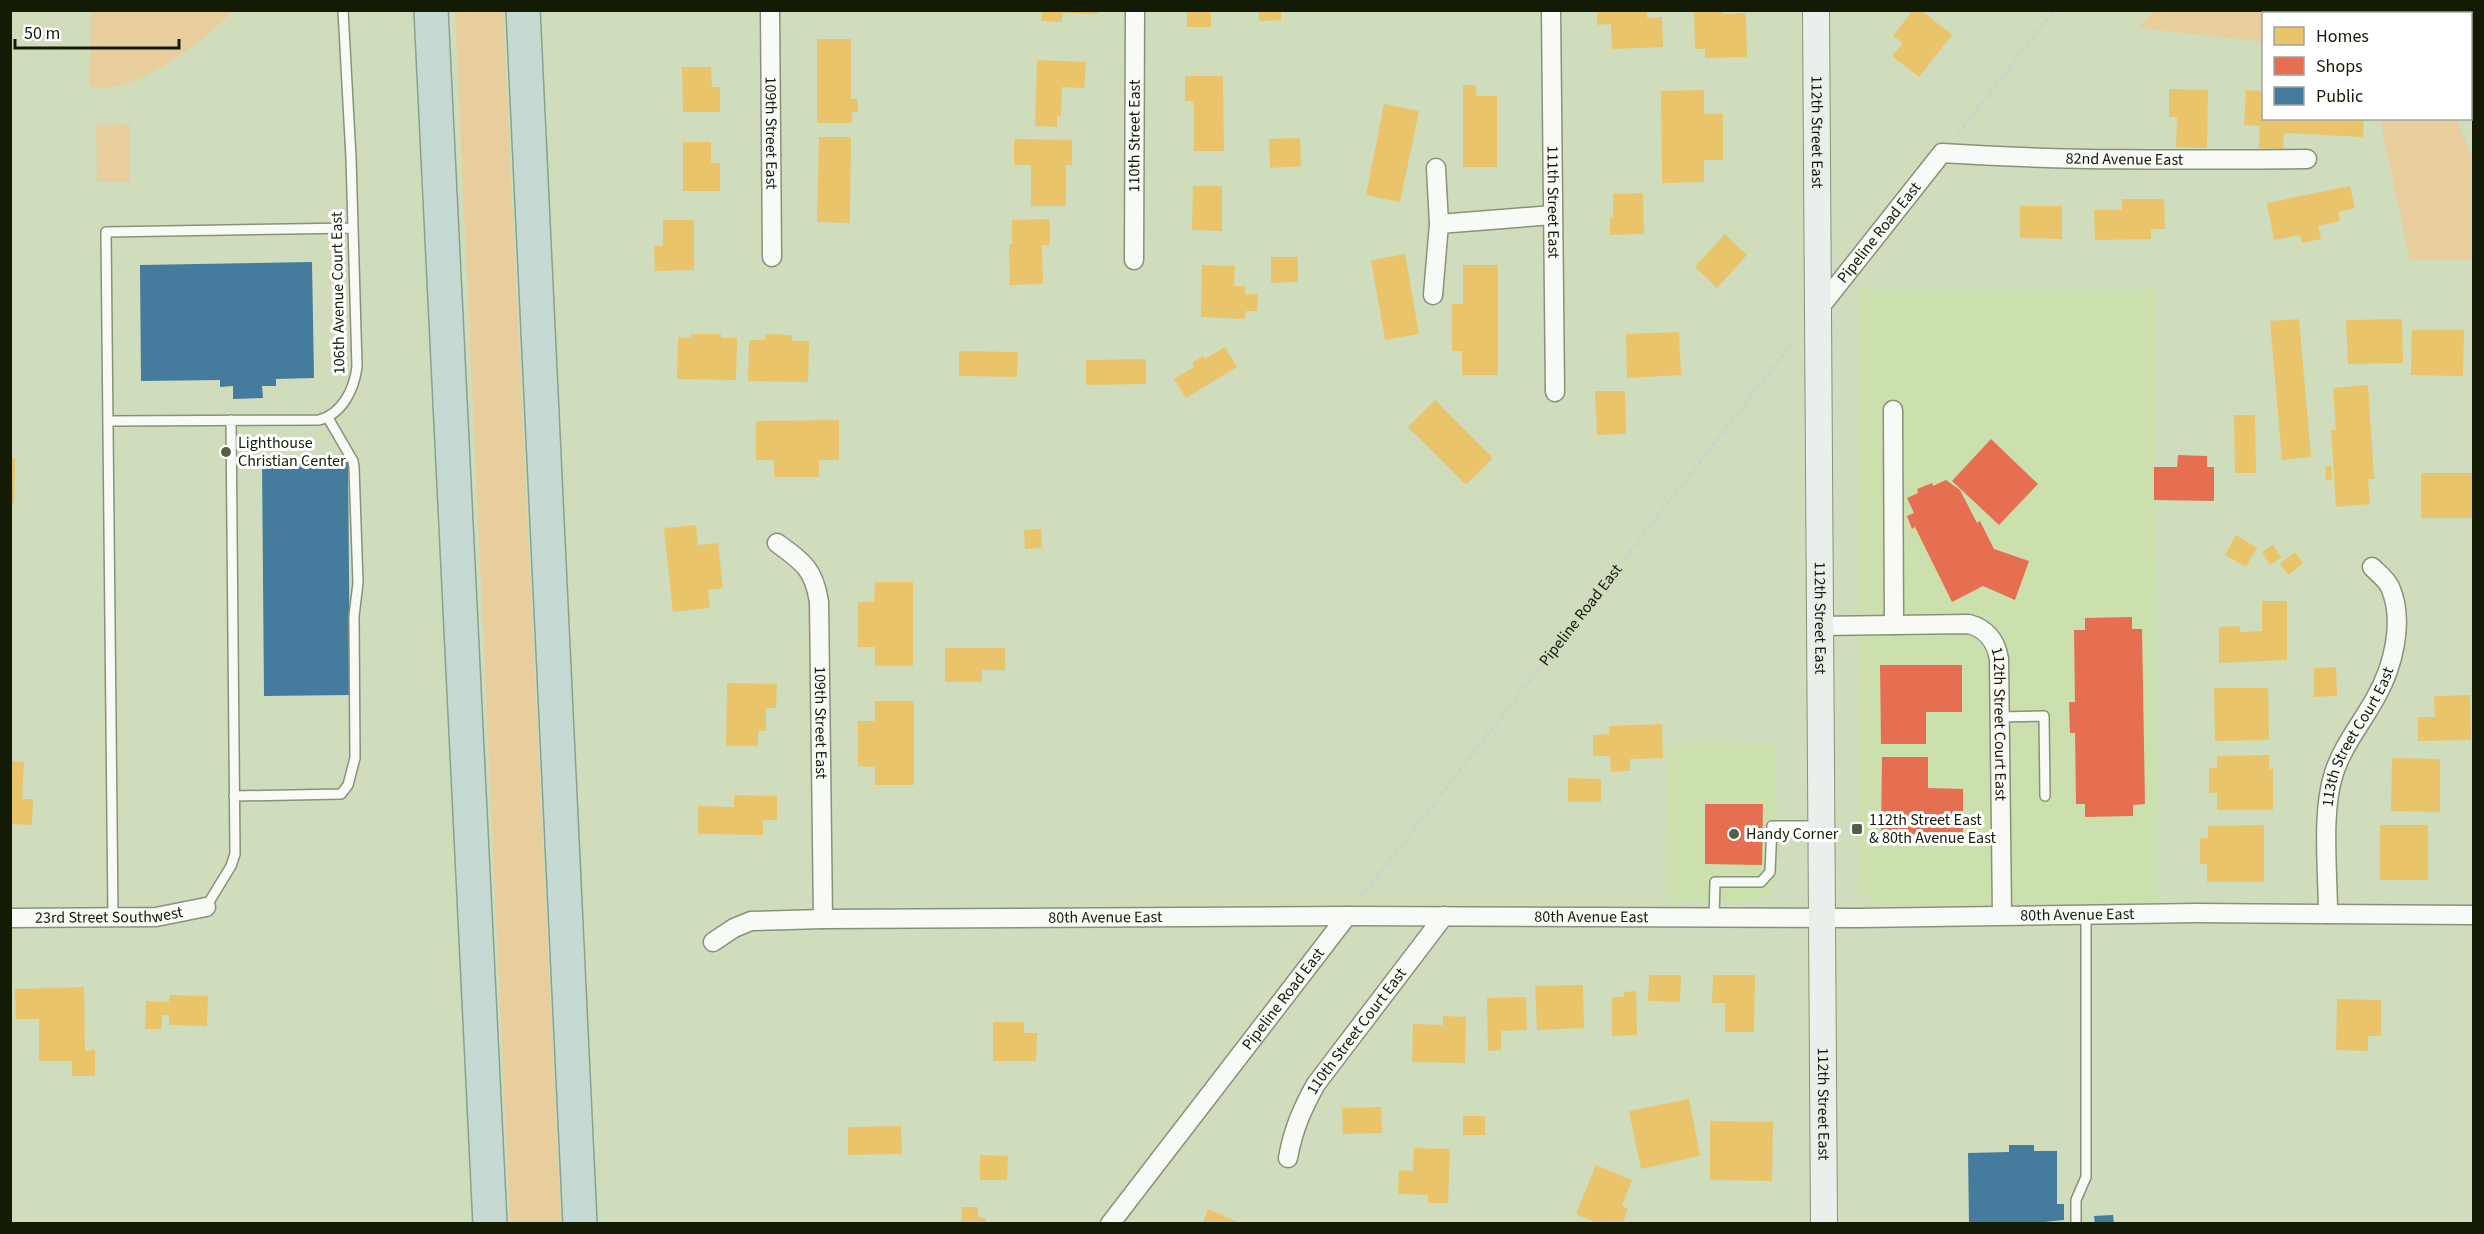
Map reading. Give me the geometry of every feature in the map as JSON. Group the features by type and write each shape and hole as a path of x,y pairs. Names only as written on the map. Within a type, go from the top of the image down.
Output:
{"highway":[{"path":"431,10 490,1224"},
{"path":"523,10 580,1224"}],"main road":[{"name":"112th Street East","path":"1816,10 1824,1224"}],"street":[{"name":"109th Street East","path":"770,10 772,257"},
{"name":"110th Street East","path":"1134,260 1135,10"},
{"name":"111th Street East","path":"1551,10 1555,393"},
{"name":"Pipeline Road East","path":"1817,311 1942,153"},
{"name":"82nd Avenue East","path":"1942,153 2037,159 2148,161 2307,159"},
{"path":"1434,295 1439,224 1436,168"},
{"path":"1439,224 1553,215"},
{"path":"1893,410 1894,625"},
{"name":"109th Street East","path":"777,543 807,567 816,582 819,602 824,920"},
{"name":"113th Street Court East","path":"2328,914 2327,816 2334,773 2351,736 2376,697 2391,660 2395,640 2395,603 2389,586 2372,567"},
{"name":"112th Street Court East","path":"1819,626 1969,624 1982,627 1997,646 2002,915"},
{"name":"23rd Street Southwest","path":"10,918 156,917 206,907"},
{"name":"80th Avenue East","path":"713,942 734,928 750,921 1347,916 1714,919 2086,914 2474,915"},
{"name":"Pipeline Road East","path":"1110,1224 1347,916"},
{"name":"110th Street Court East","path":"1288,1158 1301,1110 1316,1084 1444,916"}],"lane":[{"name":"106th Avenue Court East","path":"328,418 341,407 356,377 353,228 343,10"},
{"path":"113,917 106,232 353,228"},
{"path":"109,421 319,420 328,418 353,461 358,583 354,616 355,758 348,785 341,794 234,796"},
{"path":"206,907 231,866 235,854 231,420"},
{"path":"2000,717 2044,716 2045,796"},
{"path":"1714,919 1715,882 1761,882 1770,872 1772,826 1821,826"},
{"path":"2076,1224 2076,1200 2086,1177 2086,914"}],"path":[{"path":"1942,153 2054,10"},
{"name":"Pipeline Road East","path":"1347,916 1817,311"}],"shaded area":[{"path":"91,10 232,11 194,46 160,68 127,83 112,87 89,87"},
{"path":"455,11 503,11 561,1223 510,1223"},
{"path":"2153,11 2473,11 2473,65 2472,12 2262,12 2262,42 2139,28"},
{"path":"2380,120 2456,120 2473,158 2473,260 2410,260"},
{"path":"130,124 130,182 97,182 96,125"},
{"path":"2155,289 2158,903 1875,905 1860,888 1860,290"},
{"path":"1776,744 1777,872 1769,894 1754,902 1669,902 1668,745"}],"building: Homes":[{"path":"1042,10 1098,10 1098,14 1062,13 1062,22 1041,21"},
{"path":"1187,10 1211,10 1211,27 1187,27"},
{"path":"1259,10 1281,10 1281,20 1259,21"},
{"path":"1597,10 1647,10 1647,18 1662,17 1663,47 1612,49 1611,24 1597,25"},
{"path":"1694,10 1722,10 1722,14 1746,13 1747,57 1705,58 1705,49 1695,49"},
{"path":"1913,10 1921,10 1952,35 1919,77 1892,56 1903,43 1893,36"},
{"path":"817,39 851,39 851,99 858,99 858,112 852,112 852,123 817,123"},
{"path":"1037,60 1086,62 1084,88 1062,87 1061,116 1057,116 1057,127 1035,126"},
{"path":"682,67 711,67 712,87 720,87 720,112 683,112"},
{"path":"1185,76 1223,76 1224,151 1194,151 1194,101 1185,101"},
{"path":"1463,85 1476,85 1476,96 1497,96 1497,167 1463,167"},
{"path":"2169,89 2208,90 2207,148 2176,147 2177,117 2169,117"},
{"path":"1704,90 1704,114 1723,114 1723,160 1704,160 1704,182 1662,183 1661,91"},
{"path":"2246,90 2262,91 2262,120 2364,120 2363,137 2284,133 2283,149 2259,148 2260,126 2244,125"},
{"path":"1384,104 1419,111 1400,202 1366,195"},
{"path":"819,137 851,137 850,223 817,222"},
{"path":"1300,138 1301,166 1270,168 1269,139"},
{"path":"1014,139 1072,140 1072,165 1066,165 1066,206 1031,206 1031,165 1014,165"},
{"path":"683,142 711,142 711,163 720,163 720,191 683,191"},
{"path":"1193,186 1222,186 1222,231 1192,230"},
{"path":"2350,186 2355,208 2338,212 2340,221 2318,226 2321,239 2302,243 2300,235 2274,240 2267,203"},
{"path":"1643,193 1644,234 1610,235 1613,194"},
{"path":"2122,199 2164,199 2165,229 2151,229 2151,239 2095,240 2094,210 2122,210"},
{"path":"2020,206 2062,206 2062,239 2020,238"},
{"path":"1050,219 1050,245 1042,245 1043,284 1010,285 1009,244 1012,244 1012,220"},
{"path":"663,220 694,220 694,270 655,271 654,246 663,246"},
{"path":"1725,234 1747,255 1717,288 1695,267"},
{"path":"1405,254 1419,334 1385,340 1371,260"},
{"path":"1271,257 1298,257 1298,282 1271,283"},
{"path":"1202,265 1235,266 1234,286 1245,286 1245,294 1258,294 1257,311 1246,311 1245,319 1201,317"},
{"path":"1463,265 1498,265 1498,375 1462,375 1462,351 1452,351 1452,304 1463,304"},
{"path":"2299,319 2311,457 2282,460 2270,321"},
{"path":"2402,319 2403,363 2348,364 2346,320"},
{"path":"2412,330 2464,330 2463,376 2411,375"},
{"path":"1679,332 1681,375 1627,378 1626,334"},
{"path":"691,334 721,334 721,338 737,338 736,380 677,379 678,337 691,338"},
{"path":"765,334 792,335 792,341 809,341 808,382 748,381 749,340 765,340"},
{"path":"1225,347 1237,367 1186,398 1174,379 1194,367 1192,363 1203,356 1205,359"},
{"path":"959,351 1018,352 1017,377 959,376"},
{"path":"1146,359 1146,384 1086,385 1086,360"},
{"path":"2368,385 2374,479 2368,479 2370,504 2336,507 2331,430 2336,430 2333,388"},
{"path":"1595,391 1625,391 1626,434 1597,435"},
{"path":"1435,400 1493,458 1466,485 1408,427"},
{"path":"2234,415 2255,415 2256,473 2235,473"},
{"path":"839,420 839,460 819,460 819,477 774,477 774,460 756,460 756,421"},
{"path":"10,458 15,458 14,503 10,503"},
{"path":"2325,466 2331,466 2332,480 2326,480"},
{"path":"2421,473 2473,473 2473,518 2421,518"},
{"path":"696,525 698,545 718,543 723,588 708,590 710,608 673,612 664,528"},
{"path":"1041,529 1042,548 1025,549 1024,530"},
{"path":"2236,535 2257,548 2246,567 2225,555"},
{"path":"2273,545 2281,558 2270,565 2262,552"},
{"path":"2295,552 2303,563 2288,575 2280,564"},
{"path":"875,582 913,582 913,666 875,666 875,647 858,647 858,602 874,602"},
{"path":"2262,601 2287,601 2287,660 2219,663 2219,627 2240,626 2240,632 2262,631"},
{"path":"945,648 1005,648 1005,670 982,670 982,682 945,682"},
{"path":"2336,667 2337,696 2314,697 2314,668"},
{"path":"727,683 777,684 776,708 766,708 766,731 758,731 758,746 726,746"},
{"path":"2214,688 2268,688 2269,740 2215,741"},
{"path":"2470,695 2471,740 2418,741 2418,717 2435,717 2434,696"},
{"path":"875,701 914,701 914,785 875,785 875,767 858,766 858,721 875,721"},
{"path":"1662,724 1663,758 1630,759 1630,771 1611,772 1610,756 1593,756 1593,735 1609,734 1609,726"},
{"path":"2269,755 2269,769 2273,769 2273,810 2217,810 2217,793 2209,793 2209,768 2217,768 2217,756"},
{"path":"2392,758 2440,759 2440,812 2391,811"},
{"path":"10,761 24,762 22,799 33,799 32,825 10,824"},
{"path":"1568,778 1601,779 1601,802 1568,802"},
{"path":"734,795 777,796 777,820 763,820 763,835 698,834 698,806 734,807"},
{"path":"2264,825 2264,882 2207,882 2207,864 2200,864 2200,838 2208,838 2208,826"},
{"path":"2380,825 2428,825 2428,880 2380,880"},
{"path":"1649,975 1681,975 1680,1002 1648,1001"},
{"path":"1713,975 1755,975 1754,1032 1725,1032 1725,1003 1712,1003"},
{"path":"1583,985 1584,1028 1537,1030 1535,986"},
{"path":"84,987 85,1051 95,1050 95,1076 72,1076 72,1061 39,1061 39,1019 16,1019 15,989"},
{"path":"1636,991 1637,1035 1612,1036 1612,997 1624,997 1624,992"},
{"path":"170,995 208,996 207,1026 169,1025 169,1015 162,1015 162,1029 145,1029 146,1001 169,1002"},
{"path":"1526,997 1527,1030 1501,1031 1501,1050 1488,1051 1487,998"},
{"path":"2337,999 2381,1000 2381,1036 2368,1036 2368,1051 2336,1050"},
{"path":"1443,1016 1466,1017 1465,1063 1412,1062 1413,1024 1443,1025"},
{"path":"993,1022 1024,1022 1024,1033 1037,1033 1036,1061 993,1061"},
{"path":"1689,1099 1700,1156 1641,1169 1629,1111"},
{"path":"1381,1107 1382,1133 1343,1134 1342,1108"},
{"path":"1463,1116 1485,1116 1485,1135 1463,1135"},
{"path":"1710,1121 1773,1122 1772,1181 1710,1180"},
{"path":"901,1126 902,1154 848,1155 848,1127"},
{"path":"1414,1148 1450,1149 1448,1203 1428,1203 1428,1195 1398,1194 1399,1170 1413,1171"},
{"path":"980,1155 1008,1156 1007,1180 980,1180"},
{"path":"1596,1165 1632,1180 1622,1206 1628,1209 1622,1224 1599,1224 1576,1214"},
{"path":"962,1207 978,1207 978,1217 986,1218 986,1224 961,1224"},
{"path":"1208,1209 1242,1224 1202,1224"}],"building: Shops":[{"path":"1991,439 2038,484 1999,525 1952,481"},
{"path":"2178,455 2207,456 2207,467 2214,467 2214,501 2154,500 2154,467 2177,467"},
{"path":"1946,480 1960,490 1977,523 1980,521 1994,549 2029,561 2015,600 1983,586 1952,602 1915,527 1912,529 1907,516 1914,513 1907,498 1918,493 1917,489 1932,483 1933,486"},
{"path":"2132,617 2132,629 2142,629 2145,804 2133,805 2133,816 2085,817 2085,804 2076,804 2075,733 2070,733 2069,702 2075,702 2074,630 2085,630 2085,618"},
{"path":"1880,665 1962,665 1962,712 1926,712 1926,744 1881,744"},
{"path":"1882,757 1928,757 1928,788 1963,789 1963,835 1881,834"},
{"name":"Handy Corner","path":"1705,804 1763,804 1762,865 1705,864"}],"building: Public":[{"path":"312,262 314,378 276,379 276,386 262,386 263,398 233,399 233,386 220,387 220,380 141,381 140,265"},
{"path":"348,459 350,695 264,696 262,460"},
{"path":"2009,1145 2034,1145 2034,1151 2057,1151 2057,1204 2064,1204 2064,1220 2025,1224 1969,1224 1968,1153 2009,1152"},
{"path":"2113,1215 2114,1224 2095,1224 2094,1216"}],"place":[{"name":"Lighthouse Christian Center","path":"226,452"},
{"name":"112th Street East & 80th Avenue East","path":"1857,829"},
{"name":"Handy Corner","path":"1734,834"}]}
